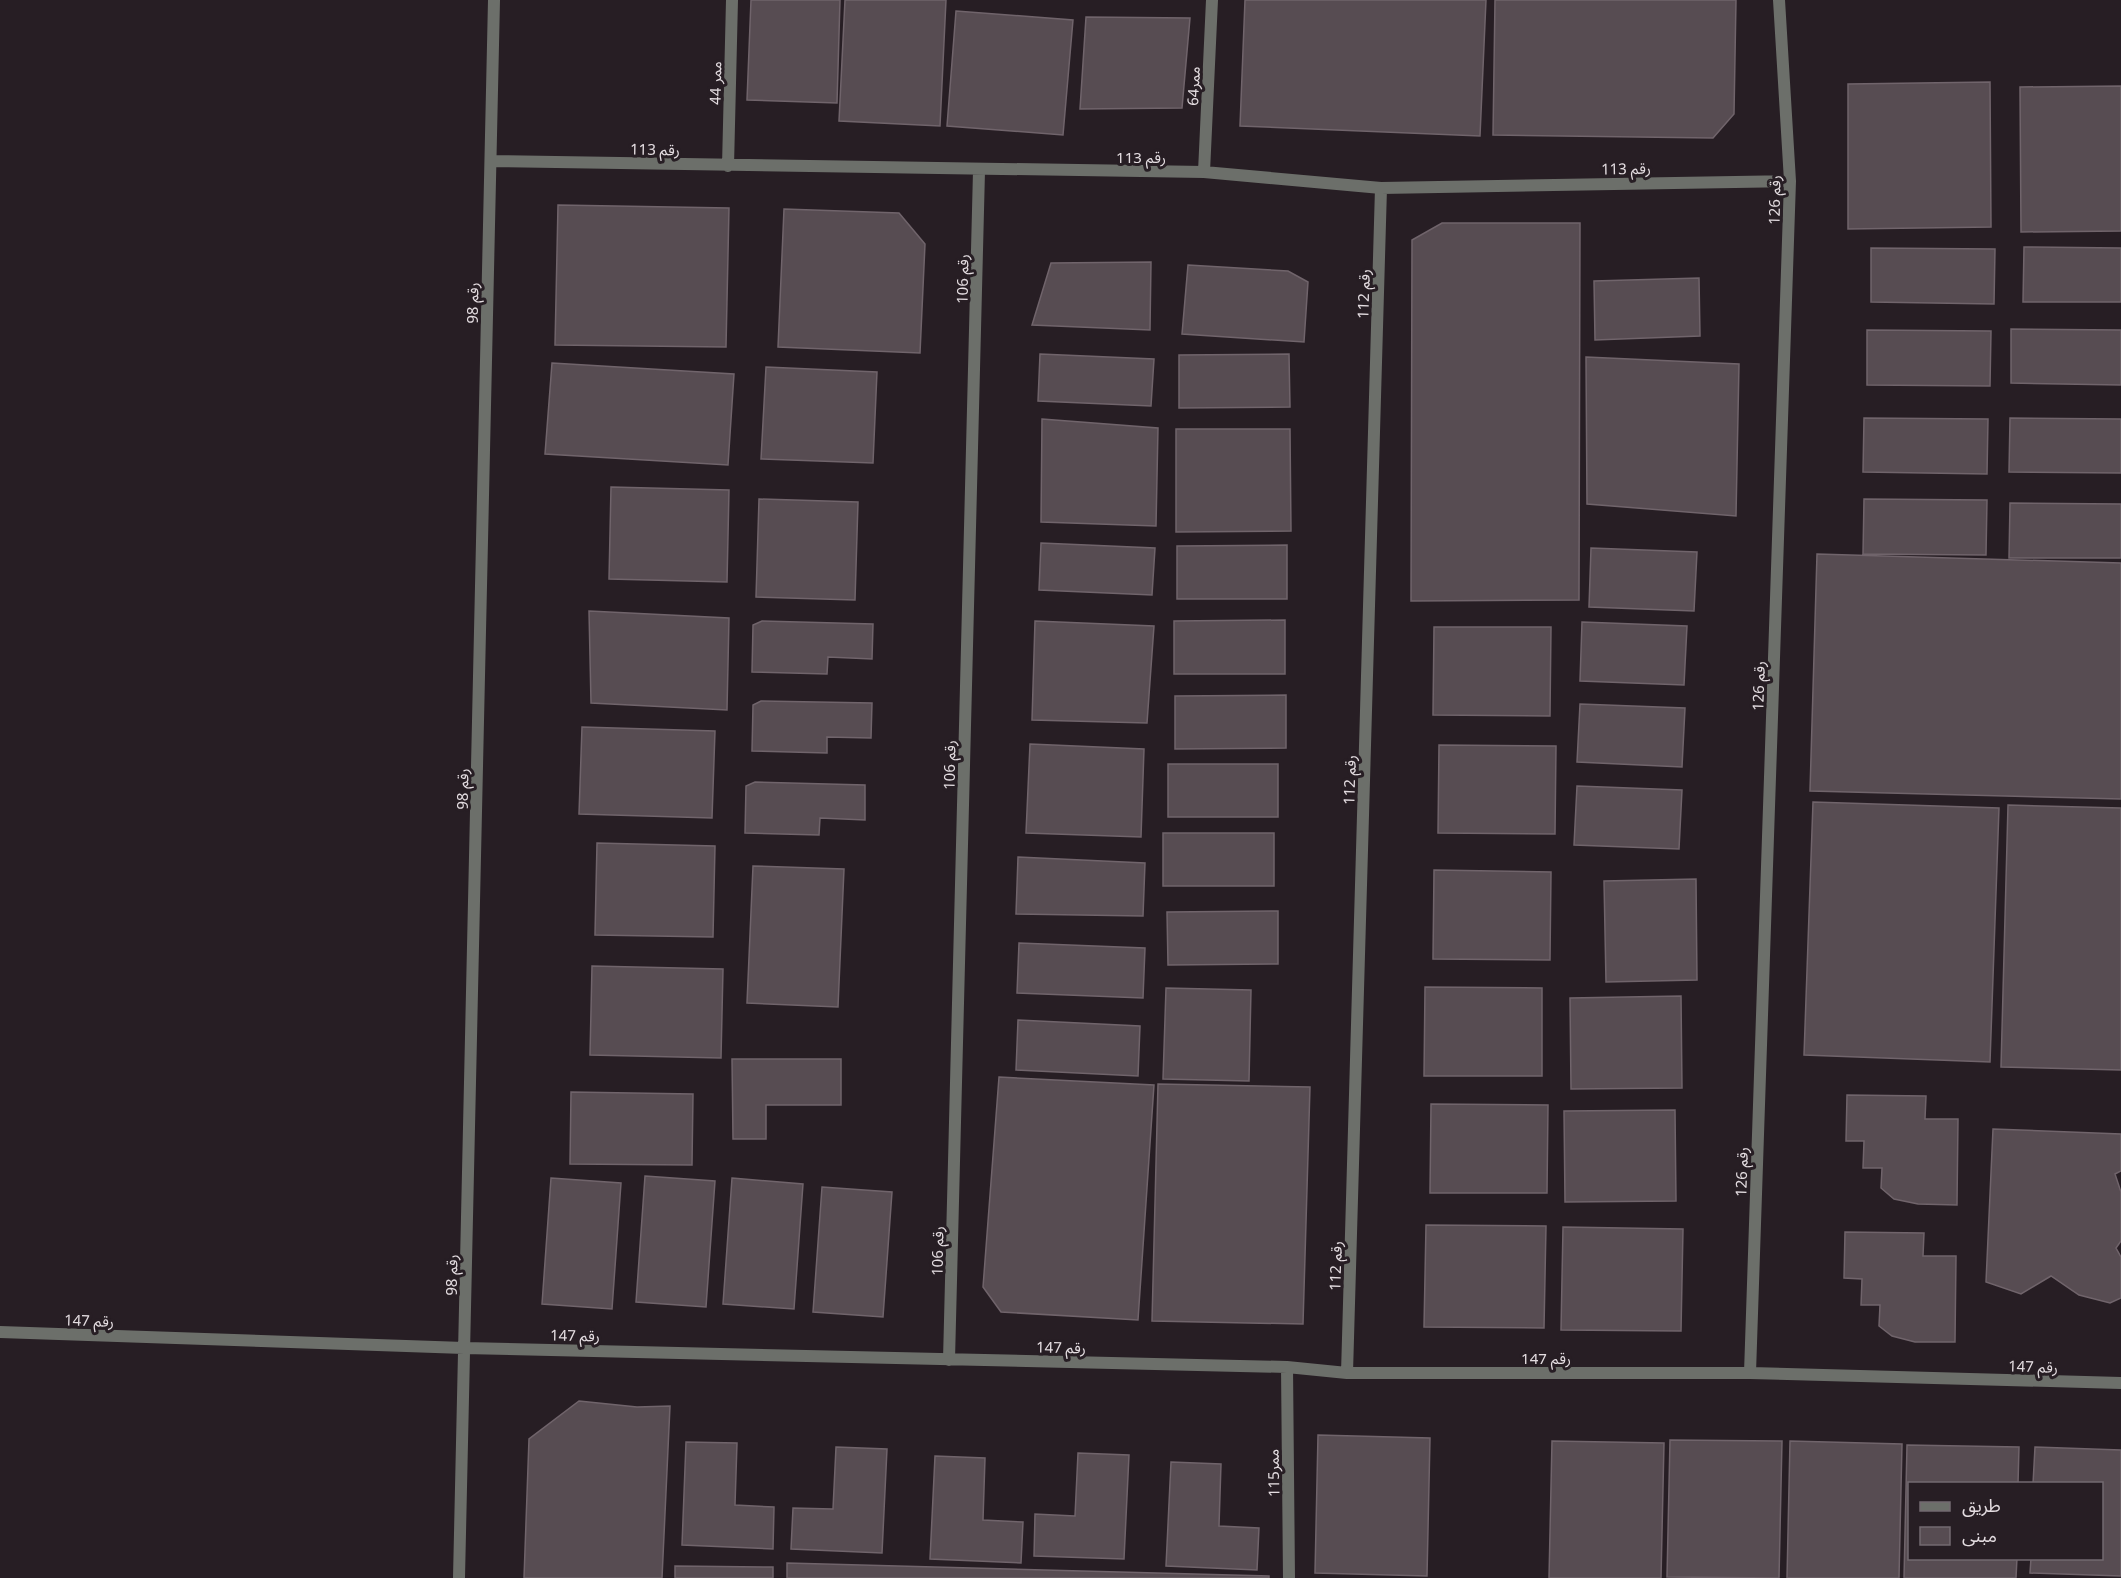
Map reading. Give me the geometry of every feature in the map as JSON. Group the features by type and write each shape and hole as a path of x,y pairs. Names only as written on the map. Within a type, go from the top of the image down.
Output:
{"street":[{"name":"رقم 98","path":"459,1578 494,0"},
{"name":"ممر 44","path":"728,166 732,0"},
{"name":"ممر64","path":"1204,172 1212,0"},
{"name":"رقم 126","path":"1750,1373 1790,181 1779,0"},
{"name":"رقم 113","path":"491,161 979,171 1204,172 1381,188 1790,181"},
{"name":"رقم 106","path":"949,1359 979,171"},
{"name":"رقم 112","path":"1347,1372 1381,188"},
{"name":"رقم 147","path":"0,1332 464,1348 1287,1367 1347,1372 1750,1373 2121,1383"},
{"name":"ممر115","path":"1287,1367 1289,1578"}],"building":[{"path":"751,0 840,0 837,103 747,100"},
{"path":"845,0 946,0 940,126 839,121"},
{"path":"1245,0 1486,0 1480,136 1240,126"},
{"path":"1495,0 1736,0 1734,114 1713,138 1493,135"},
{"path":"956,11 1073,20 1063,135 947,126"},
{"path":"1086,17 1190,18 1182,108 1080,109"},
{"path":"1990,82 1991,227 1848,229 1848,84"},
{"path":"2121,86 2121,231 2021,232 2020,87"},
{"path":"558,205 729,208 726,347 555,345"},
{"path":"784,209 899,213 925,244 920,353 778,347"},
{"path":"1442,223 1580,223 1579,600 1411,601 1412,240"},
{"path":"2024,247 2121,248 2121,302 2023,302"},
{"path":"1871,248 1995,249 1994,304 1871,302"},
{"path":"1151,262 1150,330 1032,325 1051,263"},
{"path":"1188,265 1288,271 1308,282 1304,342 1182,334"},
{"path":"1699,278 1700,336 1595,340 1594,281"},
{"path":"2011,329 2121,330 2121,385 2011,383"},
{"path":"1867,330 1991,331 1990,386 1867,385"},
{"path":"1040,354 1154,359 1151,406 1038,401"},
{"path":"1289,354 1290,407 1179,408 1179,355"},
{"path":"1586,357 1739,364 1736,516 1587,504"},
{"path":"552,363 734,374 728,465 545,454"},
{"path":"766,367 877,372 873,463 761,459"},
{"path":"1864,418 1988,419 1987,474 1863,472"},
{"path":"2010,418 2121,419 2121,473 2009,472"},
{"path":"1042,419 1158,428 1156,526 1041,522"},
{"path":"1176,429 1290,429 1291,531 1176,532"},
{"path":"611,487 729,490 727,582 609,579"},
{"path":"759,499 858,502 855,600 756,597"},
{"path":"1864,499 1987,500 1986,555 1863,554"},
{"path":"2010,503 2121,504 2121,558 2009,558"},
{"path":"1041,543 1155,548 1152,595 1039,590"},
{"path":"1287,545 1287,599 1177,599 1177,546"},
{"path":"1591,548 1697,552 1694,611 1589,607"},
{"path":"1817,554 2121,563 2121,799 1810,791"},
{"path":"589,611 729,618 727,710 591,703"},
{"path":"1285,620 1285,674 1174,674 1174,621"},
{"path":"762,621 873,624 872,659 828,657 827,674 752,672 753,625"},
{"path":"1035,621 1154,626 1147,723 1032,720"},
{"path":"1582,622 1687,626 1684,685 1580,681"},
{"path":"1434,627 1551,627 1550,716 1433,715"},
{"path":"1286,695 1286,748 1175,749 1175,696"},
{"path":"761,701 872,703 871,738 827,737 827,753 752,751 753,705"},
{"path":"1580,704 1685,708 1682,767 1577,762"},
{"path":"582,727 715,731 712,818 579,814"},
{"path":"1030,744 1144,749 1141,837 1026,833"},
{"path":"1439,745 1556,746 1555,834 1438,833"},
{"path":"1168,764 1278,764 1278,817 1168,817"},
{"path":"755,782 865,785 865,820 820,818 819,835 745,833 746,786"},
{"path":"1577,786 1682,790 1679,849 1574,845"},
{"path":"1813,802 1999,808 1990,1062 1804,1055"},
{"path":"2008,805 2121,808 2121,1070 2001,1067"},
{"path":"1163,833 1274,833 1274,886 1163,886"},
{"path":"597,843 715,846 713,937 595,935"},
{"path":"1018,857 1145,863 1143,916 1016,914"},
{"path":"753,866 844,869 838,1007 747,1003"},
{"path":"1434,870 1551,872 1550,960 1433,959"},
{"path":"1696,879 1697,980 1606,982 1604,881"},
{"path":"1278,911 1278,964 1168,965 1167,912"},
{"path":"1019,943 1145,948 1143,998 1017,993"},
{"path":"592,966 723,969 721,1058 590,1055"},
{"path":"1425,987 1542,988 1542,1076 1424,1076"},
{"path":"1166,988 1251,990 1249,1081 1163,1079"},
{"path":"1681,996 1682,1088 1571,1089 1570,998"},
{"path":"1018,1020 1140,1026 1138,1076 1016,1070"},
{"path":"732,1059 841,1059 841,1105 766,1105 766,1139 733,1139"},
{"path":"999,1077 1154,1085 1138,1320 1001,1312 983,1287"},
{"path":"1158,1084 1310,1087 1303,1324 1152,1321"},
{"path":"571,1092 693,1094 692,1165 570,1164"},
{"path":"1847,1095 1926,1096 1925,1119 1958,1119 1957,1205 1918,1204 1894,1199 1881,1188 1882,1168 1863,1168 1864,1141 1846,1141"},
{"path":"1431,1104 1548,1105 1547,1193 1430,1193"},
{"path":"1675,1110 1676,1201 1565,1202 1564,1111"},
{"path":"1993,1129 2121,1134 2121,1171 2115,1174 2121,1192 2121,1241 2116,1248 2121,1257 2121,1298 2110,1303 2079,1295 2051,1276 2021,1294 1986,1282"},
{"path":"645,1176 715,1181 706,1307 636,1302"},
{"path":"551,1178 621,1183 612,1309 542,1304"},
{"path":"732,1178 803,1184 794,1309 723,1304"},
{"path":"822,1187 892,1192 883,1317 813,1312"},
{"path":"1426,1225 1546,1226 1544,1328 1424,1327"},
{"path":"1563,1227 1683,1229 1681,1331 1561,1330"},
{"path":"1845,1232 1924,1233 1923,1256 1956,1256 1955,1342 1915,1342 1892,1336 1879,1326 1880,1305 1861,1305 1862,1279 1844,1278"},
{"path":"579,1401 637,1407 670,1406 662,1578 524,1578 529,1439"},
{"path":"1318,1435 1430,1438 1427,1576 1315,1573"},
{"path":"1670,1440 1782,1441 1779,1578 1667,1577"},
{"path":"1552,1441 1664,1443 1661,1578 1549,1578"},
{"path":"1790,1441 1902,1444 1899,1578 1787,1578"},
{"path":"686,1442 737,1443 735,1505 774,1507 773,1549 682,1545"},
{"path":"1907,1445 2019,1447 2018,1482 1908,1482 1908,1560 2017,1560 2016,1578 1904,1578"},
{"path":"836,1447 887,1449 882,1553 791,1549 793,1508 833,1509"},
{"path":"2035,1447 2121,1450 2121,1576 2030,1573 2031,1560 2103,1560 2103,1482 2033,1482"},
{"path":"1078,1453 1129,1455 1124,1559 1034,1556 1035,1514 1075,1516"},
{"path":"935,1456 985,1458 983,1520 1023,1522 1021,1563 930,1559"},
{"path":"1171,1462 1221,1464 1219,1526 1259,1528 1257,1570 1166,1566"},
{"path":"787,1563 1269,1576 1269,1578 787,1578"},
{"path":"675,1566 773,1567 773,1578 675,1578"}]}
